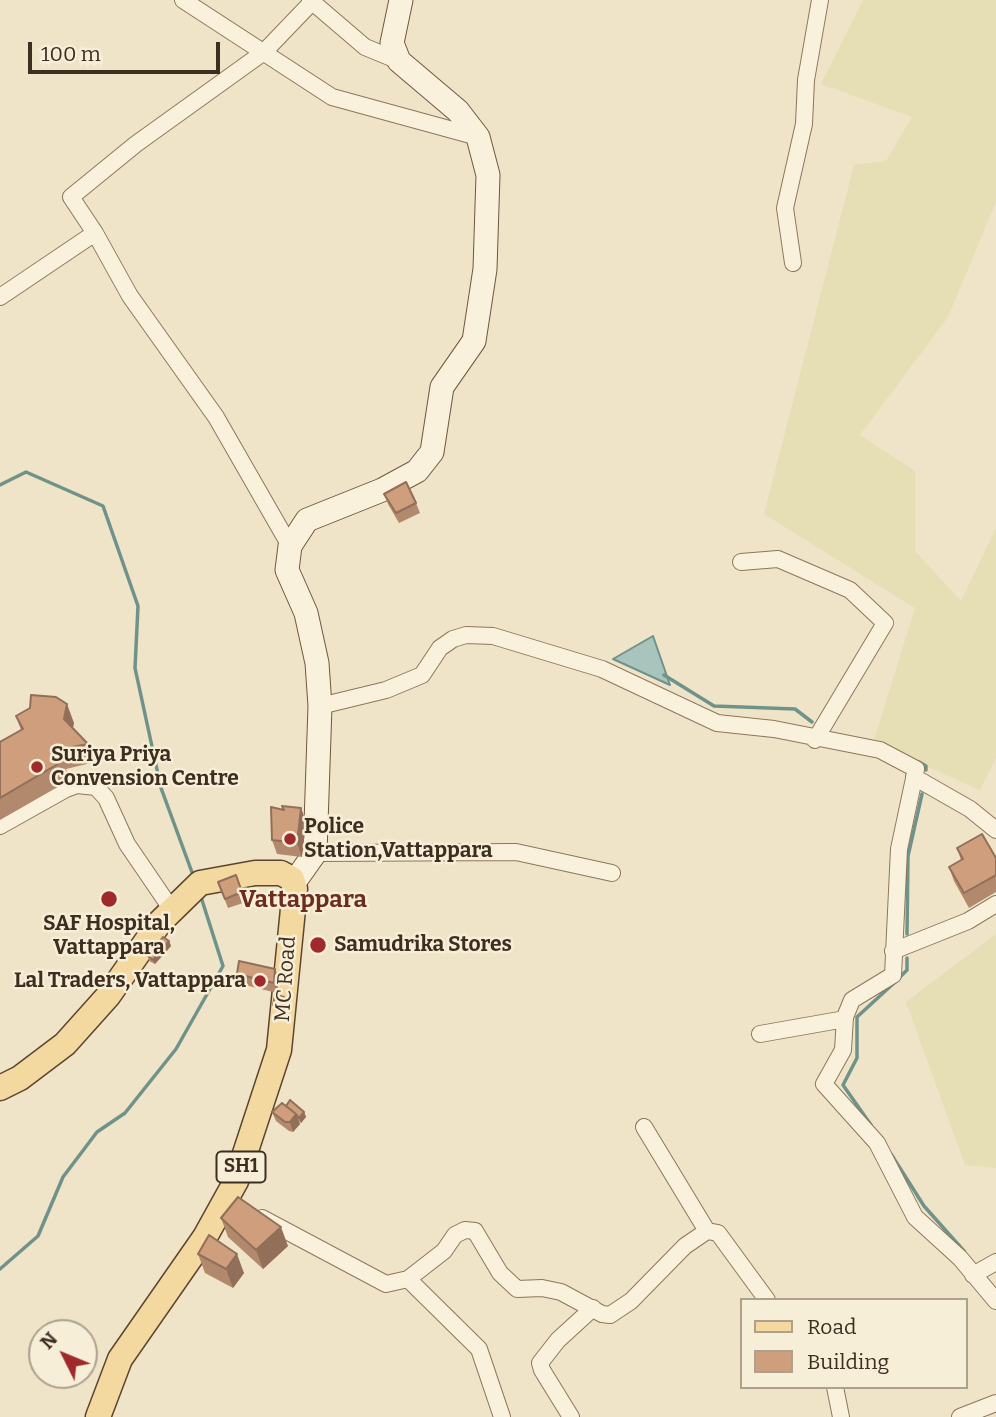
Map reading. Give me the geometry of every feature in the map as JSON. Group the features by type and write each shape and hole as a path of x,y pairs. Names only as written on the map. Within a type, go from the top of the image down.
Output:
{"main road":[{"path":"293,884 315,853 320,706 317,663 306,613 287,570 290,546 307,520 382,490 417,471 432,452 442,387 474,341 485,269 488,175 478,137 458,111 399,61 392,43 401,0"},
{"path":"0,1088 20,1078 65,1044 86,1022 172,910 200,883 281,873 292,879 293,884"},
{"name":"MC Road","path":"98,1417 120,1359 205,1237 239,1205 236,1181 279,1050 285,1012 293,884"}],"street":[{"path":"183,0 332,97 478,137"},
{"path":"793,263 785,208 804,124 806,80 820,0"},
{"path":"290,546 216,418 130,296 71,197 136,144 264,52 311,1 365,47 399,61"},
{"path":"0,297 94,233"},
{"path":"741,562 778,559 850,590 886,623 815,740"},
{"path":"320,706 386,690 422,675 440,648 453,639 466,635 493,636 602,669 717,723 774,729 815,740 880,750 916,769 899,849 892,978 852,1000 845,1019 843,1050 824,1084 877,1143 915,1217 996,1301"},
{"path":"914,777 970,808 996,830"},
{"path":"0,827 66,789 77,785 96,787 106,798 132,854 172,910"},
{"path":"315,853 516,852 612,873"},
{"path":"893,951 968,921 996,904"},
{"path":"760,1034 845,1019"},
{"path":"644,1127 707,1231"},
{"path":"239,1205 386,1284 408,1279 444,1251 455,1235 465,1230 475,1231 500,1273 517,1289 542,1288 561,1292 602,1314 610,1315 631,1301 685,1246 707,1231 718,1233 766,1298"},
{"path":"973,1275 996,1262"},
{"path":"408,1279 479,1349 502,1417"},
{"path":"571,1417 540,1363 558,1340 593,1308"},
{"path":"835,1389 841,1417"},
{"path":"960,1417 996,1403"}],"shaded area":[{"path":"863,0 996,0 996,202 948,317 860,435 915,471 915,551 961,601 996,528 996,758 980,790 873,743 915,608 764,514 854,165 886,161 912,117 821,84"},
{"path":"996,934 996,1168 965,1165 906,1002"}],"water":[{"path":"653,636 670,685 613,659"}],"building":[{"path":"406,482 416,503 396,513 384,494"},
{"path":"31,695 56,697 67,704 64,719 88,744 57,750 63,761 0,798 0,742 23,729 16,716 30,708"},
{"path":"282,806 301,808 297,843 272,840 271,807 284,810"},
{"path":"982,834 996,858 996,875 964,893 949,867 963,859 957,848"},
{"path":"236,875 242,892 225,899 218,882"},
{"path":"163,937 169,941 153,960 148,956"},
{"path":"239,961 275,969 274,983 237,974"},
{"path":"275,995 284,997 281,1007 273,1005"},
{"path":"290,1100 304,1112 299,1118 286,1106"},
{"path":"282,1103 296,1114 290,1122 285,1122 272,1112"},
{"path":"238,1197 281,1227 256,1250 221,1218"},
{"path":"209,1235 237,1254 226,1269 198,1254"}],"waterway":[{"path":"0,485 26,472 103,506 138,606 135,668 161,788 193,875"},
{"path":"664,675 714,706 795,709 812,722"},
{"path":"919,762 926,766 926,770"},
{"path":"907,934 908,856 922,794"},
{"path":"0,1269 38,1236 63,1177 97,1132 125,1113 176,1049 223,966 201,897"},
{"path":"900,977 907,970 907,958"},
{"path":"871,1125 843,1085 857,1058 857,1017 894,983"},
{"path":"891,1154 924,1206 964,1251"}],"place":[{"name":"Suriya Priya Convension Centre","path":"37,767"},
{"name":"Police Station,Vattappara","path":"290,839"},
{"name":"SAF Hospital, Vattappara","path":"109,899"},
{"name":"Samudrika Stores","path":"318,945"},
{"name":"Lal Traders, Vattappara","path":"260,981"}],"district":[{"name":"Vattappara","path":"303,900"}]}
